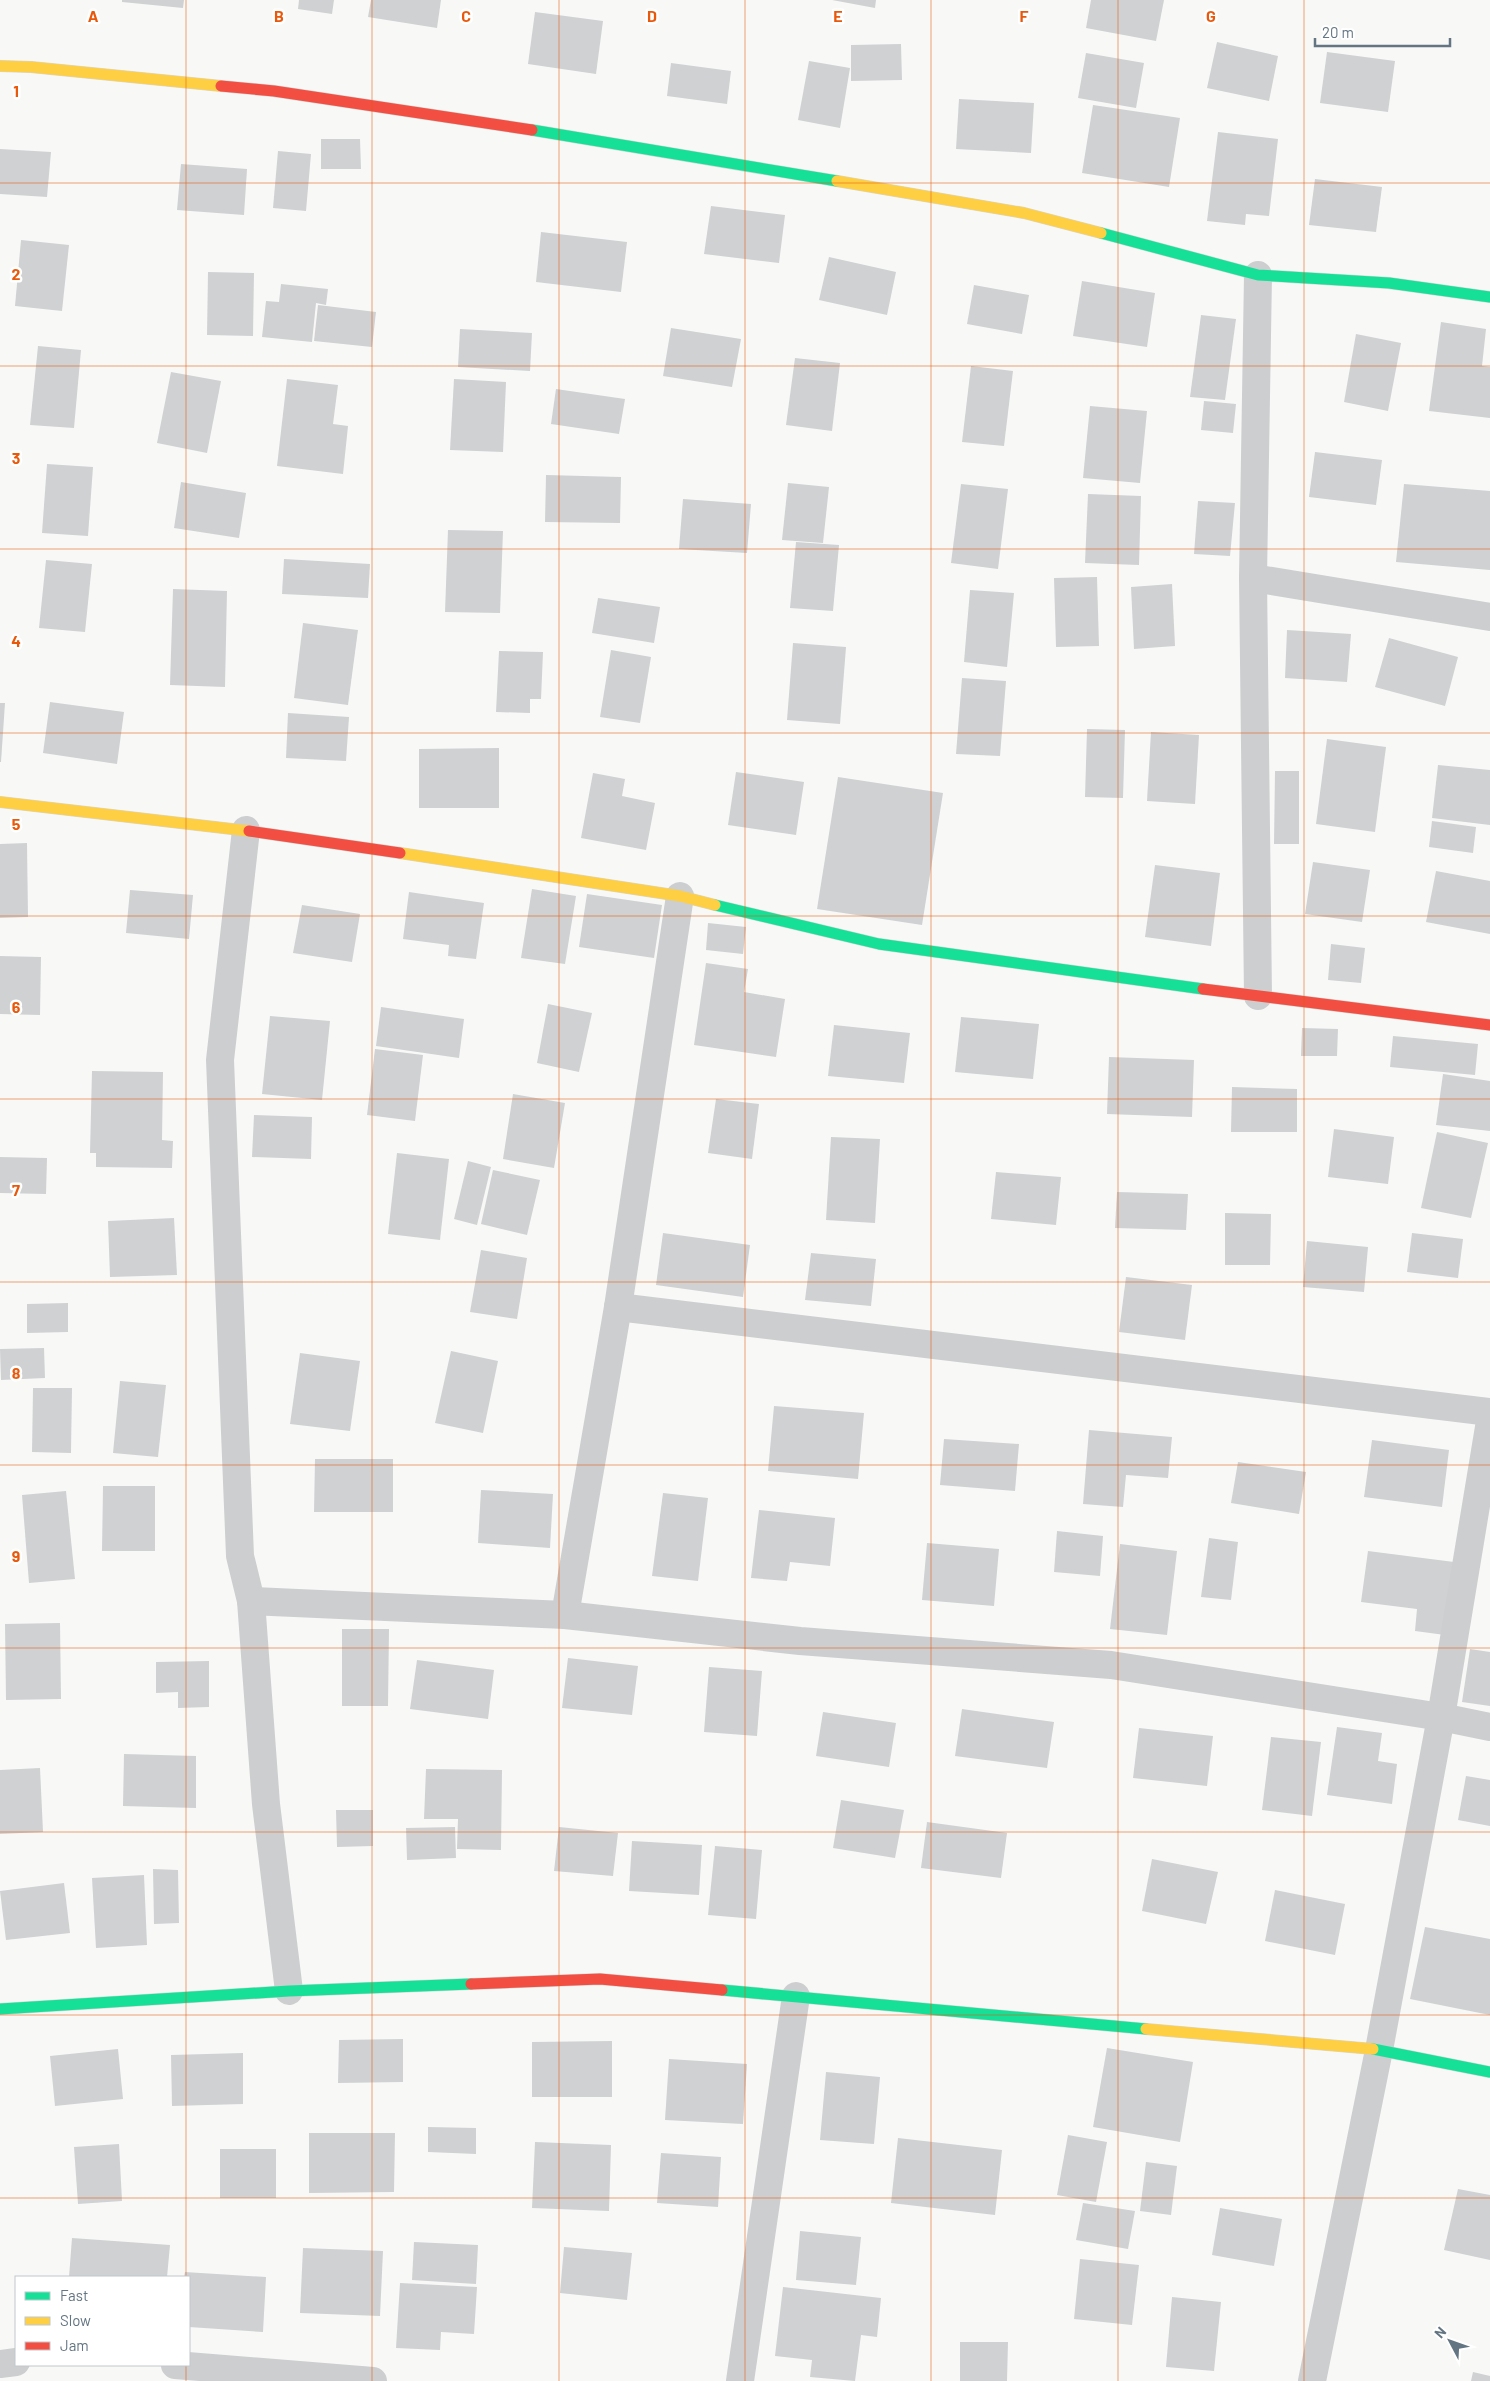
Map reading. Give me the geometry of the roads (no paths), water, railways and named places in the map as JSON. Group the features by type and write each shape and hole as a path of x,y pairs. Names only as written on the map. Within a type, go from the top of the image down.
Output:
{"street":[{"path":"0,66 31,67 274,91 610,142 1024,213 1258,275 1389,283 1490,296"},
{"path":"1258,275 1254,578 1258,996"},
{"path":"1254,578 1490,617"},
{"path":"0,802 246,830 680,896 879,944 1258,996 1490,1025"},
{"path":"246,830 220,1060 240,1556 251,1601 266,1804 290,1991"},
{"path":"565,1614 618,1307 680,896"},
{"path":"618,1307 1490,1412"},
{"path":"1312,2381 1379,2050 1441,1717 1490,1421"},
{"path":"251,1601 565,1614 800,1641 1110,1665 1441,1717 1490,1727"},
{"path":"0,2009 290,1991 600,1979 1379,2050 1490,2072"},
{"path":"740,2381 796,1996"},
{"path":"0,2364 15,2362"},
{"path":"187,2366 373,2381"}]}
